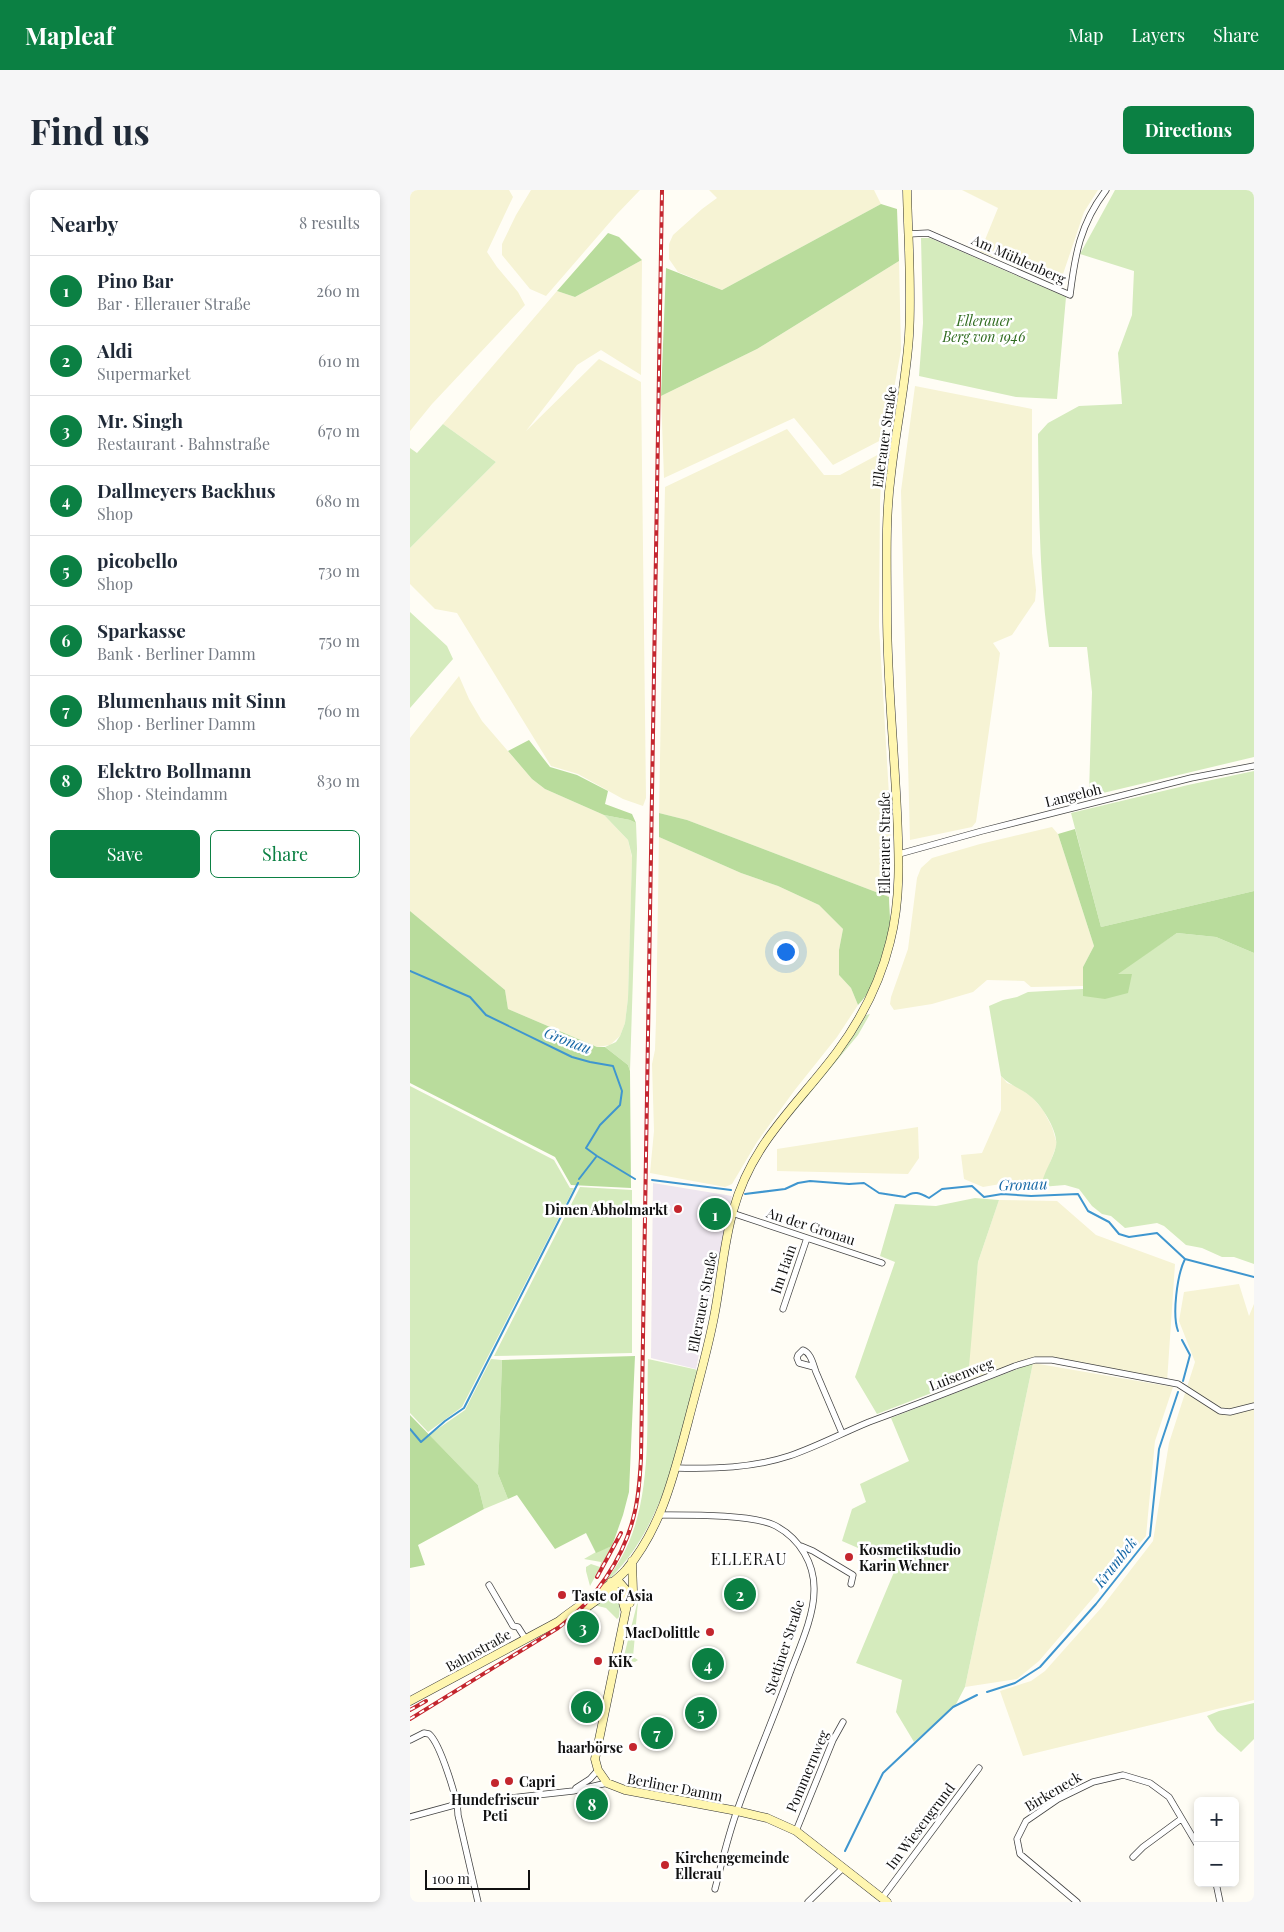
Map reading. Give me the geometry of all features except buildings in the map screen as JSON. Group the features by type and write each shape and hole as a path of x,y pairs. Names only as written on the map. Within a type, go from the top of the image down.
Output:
{"main road":[{"name":"Ellerauer Straße","path":"615,1583 632,1561 660,1514 676,1468 714,1316 721,1267 732,1213 748,1169 767,1138 836,1054 868,1004 881,972 890,941 896,910 899,854 887,604 890,477 910,317 907,190"},
{"path":"598,1770 596,1750 626,1614 633,1591 632,1561"},
{"path":"615,1583 624,1587 628,1594 626,1614"},
{"name":"Bahnstraße","path":"410,1701 559,1621 615,1583"},
{"name":"Berliner Damm","path":"598,1770 607,1783 620,1789 652,1797 767,1818 796,1831 884,1900"}],"street":[{"name":"Am Mühlenberg","path":"908,234 928,233 1070,295 1078,244 1084,227 1106,190"},
{"name":"Langeloh","path":"899,854 1191,778 1254,766"},
{"name":"An der Gronau","path":"732,1213 882,1262"},
{"name":"Im Hain","path":"783,1309 807,1238"},
{"name":"Luisenweg","path":"676,1468 701,1468 763,1462 798,1453 842,1433 1035,1360 1052,1360 1178,1384 1220,1412 1230,1412 1254,1406"},
{"path":"814,1367 842,1433"},
{"name":"Stettiner Straße","path":"660,1514 762,1521 776,1526 801,1546 814,1577 815,1593 809,1620 737,1811 715,1889"},
{"path":"801,1546 853,1575 851,1584"},
{"path":"489,1585 514,1626 518,1627 525,1638"},
{"name":"Pommernweg","path":"796,1831 832,1740 843,1722"},
{"path":"410,1740 424,1733 432,1736 438,1746 458,1804 458,1815 478,1902"},
{"name":"Im Wiesengrund","path":"884,1900 979,1768"},
{"path":"572,1791 590,1779 598,1770"},
{"name":"Birkeneck","path":"1077,1902 1020,1854 1017,1839 1026,1821 1058,1799 1093,1782 1123,1776 1150,1783 1169,1797 1195,1842"},
{"path":"410,1817 458,1804 572,1791 607,1783"},
{"path":"1133,1857 1143,1847 1181,1819"},
{"path":"808,1902 842,1867"},
{"path":"1217,1887 1220,1902"}],"shaded area":[{"path":"410,190 509,190 513,197 487,252 518,292 525,305 432,404 410,431"},
{"path":"531,190 640,190 546,296 530,289 502,255 502,244"},
{"path":"709,190 874,190 881,204 722,290 678,272 669,259 669,244 673,235 717,198"},
{"path":"962,190 1098,190 1084,212 1061,280 980,252 998,208"},
{"path":"642,260 641,375 601,350 577,365 526,431 599,359 641,382 646,798 643,806 623,799 578,774 551,766 457,613 435,609 410,584 410,548 496,462 443,424 557,291 575,297"},
{"path":"899,261 901,350 885,438 833,465 794,418 664,478 661,396 757,349"},
{"path":"915,386 1032,409 1032,553 1036,590 1035,601 1012,635 993,643 1000,653 976,822 972,827 910,840 901,491"},
{"path":"787,429 824,475 840,475 883,452 880,501 879,626 891,829 889,897 687,820 659,813 665,487"},
{"path":"459,676 469,699 482,721 532,779 545,789 604,815 628,840 632,857 628,998 625,1023 620,1036 610,1045 597,1047 508,1009 505,990 410,911 410,738"},
{"path":"1052,827 1058,834 1094,946 1083,967 1083,986 1031,987 1024,981 987,980 973,992 932,1004 894,1010 890,1004 891,997 908,949 917,878 921,868 932,858 980,844"},
{"path":"659,837 819,905 843,929 839,950 839,975 851,988 858,1005 837,1037 757,1142 732,1184 725,1187 650,1173 654,1131 652,1064 655,1050 656,1020"},
{"path":"1001,1076 1007,1083 1018,1087 1032,1097 1043,1110 1052,1127 1057,1144 1041,1187 1024,1190 1012,1182 983,1187 964,1179 961,1155 982,1153 1001,1110"},
{"path":"918,1127 919,1158 908,1174 777,1171 777,1149"},
{"path":"653,1183 732,1196 696,1369 651,1358"},
{"path":"999,1200 1057,1201 1096,1235 1175,1264 1167,1382 1052,1360 1035,1360 970,1384 969,1356 978,1262"},
{"path":"1239,1284 1249,1316 1254,1304 1254,1700 1023,1756 1000,1691 1031,1681 1045,1671 1102,1607 1153,1541 1169,1443 1195,1362 1179,1321 1184,1292"},
{"path":"1033,1363 1173,1387 1155,1441 1146,1536 1039,1661 1017,1679 965,1687"}],"green space":[{"path":"1115,190 1254,190 1254,757 1103,793 1089,794 1092,692 1087,647 1049,647 1041,568 1038,434 1048,423 1079,406 1122,404 1118,353 1132,315 1134,271 1080,254"},
{"path":"881,204 897,209 899,261 757,349 661,396 666,268 722,290"},
{"path":"608,233 619,237 642,260 575,297 557,291"},
{"name":"Ellerauer Berg von 1946","path":"921,238 930,238 1066,297 1057,399 1016,397 919,376 923,323"},
{"path":"443,424 496,462 410,548 410,448 417,453"},
{"path":"410,612 447,646 453,659 410,708"},
{"path":"529,740 550,767 577,775 608,791 605,804 632,814 636,823 604,815 545,789 532,779 508,751"},
{"path":"1254,771 1254,891 1101,927 1071,813"},
{"path":"659,813 687,820 889,897 890,921 887,942 880,966 870,989 858,1005 851,988 839,975 839,950 843,929 819,905 659,837"},
{"path":"604,815 636,823 637,849 630,1071 628,1065 605,1047 616,1042 625,1023 628,998 632,856 628,840"},
{"path":"1075,829 1101,927 1254,891 1254,953 1216,937 1177,933 1118,974 1132,974 1128,993 1105,999 1083,996 1083,967 1094,946 1058,834"},
{"path":"410,911 505,990 508,1009 597,1047 605,1047 628,1065 630,1071 631,1188 571,1185 555,1157 410,1083"},
{"path":"1177,933 1216,937 1254,953 1254,1264 1234,1257 1222,1257 1202,1248 1186,1245 1164,1226 1157,1223 1125,1228 1111,1216 1102,1214 1092,1206 1079,1189 1065,1185 1041,1187 1056,1146 1055,1133 1044,1112 1034,1100 1001,1076 989,1006 1028,992 1083,989 1083,996"},
{"path":"870,1014 858,1035 786,1122 841,1052 866,1015"},
{"path":"410,1086 554,1160 570,1188 574,1188 462,1407 428,1432 410,1413"},
{"path":"580,1187 632,1190 632,1353 494,1356"},
{"path":"975,1198 999,1200 978,1262 968,1379 877,1414 855,1377 895,1262 880,1256 895,1204 936,1206"},
{"path":"635,1356 629,1492 612,1546 596,1553 586,1533 555,1549 517,1495 508,1499 498,1474 502,1360"},
{"path":"491,1359 502,1360 498,1474 508,1499 484,1509 478,1485 429,1435 465,1410"},
{"path":"648,1359 698,1370 676,1456 654,1515 639,1542 622,1565 602,1585 620,1560 631,1537 638,1513 646,1462"},
{"path":"1033,1363 965,1687 955,1706 914,1742 896,1712 902,1680 856,1663 897,1565 842,1541 852,1509 866,1502 860,1484 909,1461 891,1418"},
{"path":"410,1415 478,1485 484,1509 418,1545 425,1565 410,1568"},
{"path":"612,1546 590,1586 586,1567 591,1564 600,1567 601,1562 584,1559"},
{"path":"641,1588 644,1588 643,1602 638,1602 633,1657 638,1660 635,1662 623,1660"},
{"path":"609,1596 618,1601 620,1610 617,1619 606,1608 594,1605"},
{"path":"1254,1703 1254,1739 1241,1752 1217,1731 1207,1716 1219,1711"}],"waterway":[{"name":"Gronau","path":"410,971 470,997 486,1015 572,1057 613,1066 622,1091 620,1105 600,1125 586,1148 635,1179"},
{"path":"579,1179 596,1157"},
{"name":"Gronau","path":"652,1180 731,1190"},
{"name":"Gronau","path":"745,1194 785,1189 798,1183 810,1181 849,1184 864,1183 879,1193 905,1197 917,1193 929,1198 942,1189 972,1186 984,1197 1002,1194 1031,1196 1078,1194 1088,1211 1109,1222 1119,1234 1129,1237 1157,1233 1185,1259 1254,1277"},
{"path":"410,1429 421,1442 445,1421 464,1408 578,1183"},
{"name":"Krumbek","path":"1178,1331 1175,1315 1176,1295 1185,1259"},
{"name":"Krumbek","path":"1182,1340 1190,1355 1183,1381"},
{"name":"Krumbek","path":"987,1692 1015,1683 1040,1667 1096,1604 1150,1536 1159,1449 1178,1392"},
{"name":"Krumbek","path":"845,1851 883,1773 953,1707 977,1695"}],"railway":[{"path":"410,1719 558,1628 584,1605 606,1578 615,1563 629,1531 637,1501 641,1458 662,190"},
{"path":"597,1577 621,1533"},
{"path":"410,1710 426,1701"}],"place":[{"name":"Dimen Abholmarkt","path":"678,1209"},
{"name":"Pino Bar","path":"715,1214"},
{"name":"Kosmetikstudio Karin Wehner","path":"849,1557"},
{"name":"Aldi","path":"740,1594"},
{"name":"Taste of Asia","path":"562,1595"},
{"name":"Mr. Singh","path":"583,1627"},
{"name":"MacDolittle","path":"710,1632"},
{"name":"KiK","path":"598,1661"},
{"name":"Dallmeyers Backhus","path":"708,1664"},
{"name":"Sparkasse","path":"587,1707"},
{"name":"picobello","path":"701,1713"},
{"name":"Blumenhaus mit Sinn","path":"657,1733"},
{"name":"haarbörse","path":"633,1747"},
{"name":"Capri","path":"509,1781"},
{"name":"Hundefriseur Peti","path":"495,1783"},
{"name":"Elektro Bollmann","path":"592,1804"},
{"name":"Kirchengemeinde Ellerau","path":"665,1865"}],"district":[{"name":"ELLERAU","path":"749,1558"}]}
